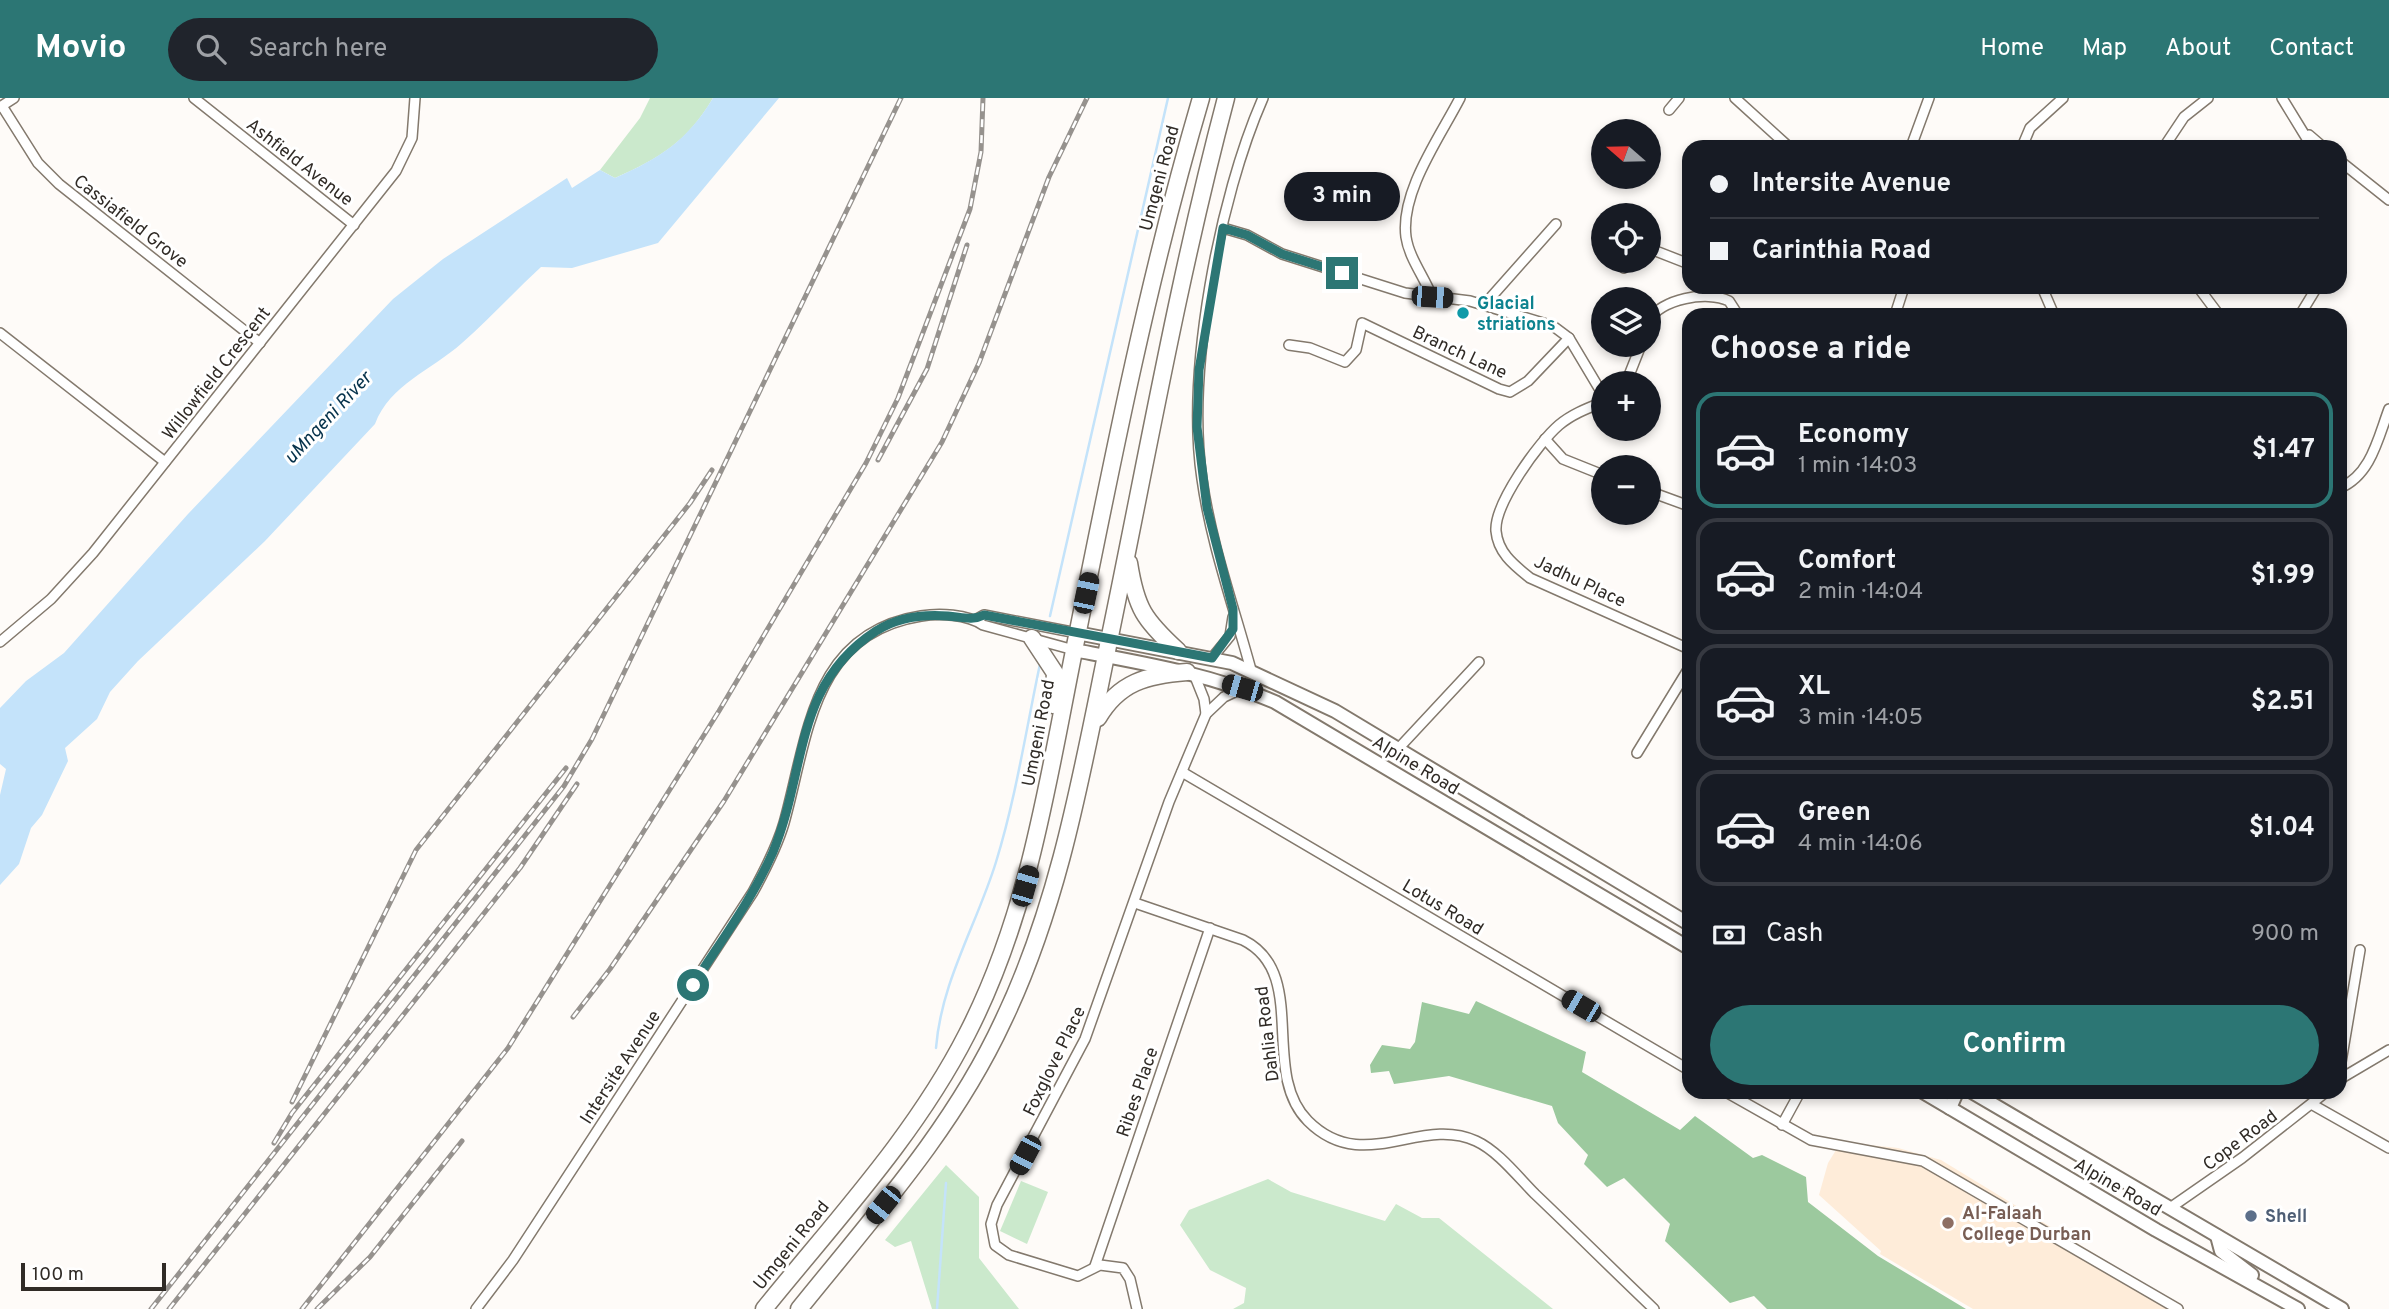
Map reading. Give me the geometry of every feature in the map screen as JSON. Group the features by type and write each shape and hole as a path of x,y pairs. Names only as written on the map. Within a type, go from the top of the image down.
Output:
{"highway":[{"name":"Umgeni Road","path":"764,1309 884,1162 943,1077 989,989 1008,941 1033,856 1077,633 1162,242 1201,98"},
{"path":"799,1309 932,1143 988,1052 1027,966 1048,904 1090,731 1191,246 1226,98"},
{"path":"1127,550 1133,592 1141,613 1178,651"},
{"path":"1031,638 1052,665 1056,683 1033,856"},
{"path":"1090,731 1108,702 1132,682 1146,677 1190,673"}],"main road":[{"name":"Alpine Road","path":"1077,633 1212,658 1251,670 1335,711 1623,887 1682,920"},
{"name":"Alpine Road","path":"1074,650 1190,673 1242,688 1327,733 1682,944"},
{"path":"1623,887 1619,898 1640,920"},
{"name":"Alpine Road","path":"1935,1099 2293,1306"},
{"path":"1950,1108 1954,1099"},
{"name":"Alpine Road","path":"1984,1099 2342,1309"},
{"path":"2217,1236 2218,1246 2224,1254 2293,1306"}],"street":[{"path":"1,106 14,98"},
{"name":"Ashfield Avenue","path":"194,98 354,225"},
{"name":"Willowfield Crescent","path":"0,642 66,584 354,225 407,152 414,127 415,98"},
{"path":"1251,670 1207,508 1197,427 1199,370 1223,228 1242,155 1263,98"},
{"path":"1432,297 1408,245 1408,216 1418,179 1460,98"},
{"path":"1669,110 1679,98"},
{"path":"1735,98 1781,140"},
{"path":"1914,140 1929,98"},
{"path":"2025,140 2030,128 2063,98"},
{"path":"2169,140 2184,117 2208,98"},
{"path":"2282,98 2309,140"},
{"name":"Cassiafield Grove","path":"1,106 38,163 59,184 260,344"},
{"path":"2305,132 2315,140"},
{"path":"2347,167 2389,200"},
{"path":"1485,304 1556,224"},
{"path":"1223,228 1247,235 1282,254 1412,295 1485,304 1541,321 1569,338 1591,375"},
{"path":"1661,253 1682,261"},
{"path":"1661,308 1698,294"},
{"path":"1713,294 1729,301 1734,308"},
{"name":"Branch Lane","path":"1289,345 1310,348 1345,362 1356,350 1362,323 1505,391 1515,390 1528,381 1569,338"},
{"path":"0,333 165,463"},
{"name":"Jadhu Place","path":"1591,408 1560,424 1533,454 1498,516 1497,538 1509,561 1541,583 1682,646"},
{"path":"2347,485 2364,469 2389,409"},
{"path":"1545,439 1563,460 1591,470"},
{"path":"1661,496 1682,503"},
{"path":"1212,658 1233,629 1233,609"},
{"name":"Intersite Avenue","path":"476,1309 513,1260 754,892 783,826 812,710 829,674 850,651 893,622 928,615 975,620 983,625 1074,650"},
{"name":"Intersite Avenue","path":"975,620 984,615 1077,633"},
{"path":"1397,750 1479,662"},
{"path":"1190,673 1204,699 1206,714"},
{"path":"1637,753 1682,679"},
{"name":"Foxglove Place","path":"1137,1309 1126,1272 1110,1264 1095,1266 1078,1276 1009,1255 995,1245 990,1224 997,1205 1082,1047 1182,772 1206,714 1224,696 1242,688"},
{"name":"Lotus Road","path":"1182,772 1682,1066"},
{"name":"Dahlia Road","path":"1135,903 1250,943 1269,961 1277,980 1286,1078 1295,1102 1309,1122 1331,1137 1353,1145 1368,1146 1441,1135 1476,1141 1509,1168 1654,1309"},
{"name":"Ribes Place","path":"1095,1266 1210,928"},
{"path":"2347,1027 2360,950"},
{"path":"2347,1075 2389,1050"},
{"path":"1739,1099 1811,1140 1923,1161 2178,1309"},
{"path":"1782,1125 1796,1099"},
{"name":"Cope Road","path":"2170,1208 2319,1099"},
{"path":"2313,1105 2389,1148"}],"shaded area":[{"name":"Al-Falaah College Durban","path":"1841,1142 1898,1148 1941,1160 2185,1309 1973,1309 1880,1254 1881,1251 1819,1195 1828,1163"}],"green space":[{"path":"650,98 713,98 693,126 659,155 615,178 600,170 640,118"},
{"path":"1476,1001 1586,1052 1582,1072 1680,1130 1695,1116 1753,1158 1762,1155 1806,1177 1808,1202 1878,1256 1966,1309 1767,1309 1754,1296 1730,1303 1665,1241 1670,1224 1624,1178 1607,1187 1584,1164 1588,1155 1558,1123 1552,1106 1449,1076 1394,1084 1389,1071 1371,1073 1370,1065 1382,1045 1410,1049 1415,1042 1422,1002 1469,1014"},
{"path":"946,1165 979,1197 979,1258 1019,1309 932,1309 911,1241 895,1247 885,1240"},
{"path":"1268,1179 1291,1192 1385,1221 1396,1204 1422,1218 1439,1218 1553,1309 1233,1309 1244,1303 1246,1288 1210,1270 1180,1225 1189,1210"},
{"path":"1021,1181 1048,1192 1027,1244 1000,1231"}],"water":[{"name":"uMngeni River","path":"713,98 779,98 658,243 572,268 541,267 462,343 391,398 375,424 265,541 138,661 110,692 97,719 65,748 68,761 42,815 31,828 19,864 0,885 0,795 6,769 0,764 0,708 26,681 64,653 188,514 393,299 443,259 567,178 572,188 600,170 615,178 659,155 693,126"}],"waterway":[{"path":"1050,616 1168,98"},
{"path":"936,1048 939,1024 952,976 988,885 1003,838 1040,664"},
{"path":"937,1309 946,1183"}],"railway":[{"path":"151,1309 564,786 592,739 901,98"},
{"path":"302,1309 508,1048 719,711 866,463 898,398 970,209 981,152 983,98"},
{"path":"573,1017 610,969 724,801 942,442 979,363 1049,177 1087,98"},
{"path":"878,460 927,369 967,245"},
{"path":"292,1102 416,850 690,503 712,470"},
{"path":"274,1143 292,1113 566,768"},
{"path":"169,1309 520,868 577,784"},
{"path":"317,1309 370,1257 462,1141"}],"place":[{"name":"Glacial striations","path":"1463,313"},
{"name":"Shell","path":"2251,1216"},
{"name":"Al-Falaah College Durban","path":"1948,1223"}],"route":[{"path":"693,985 766,869 783,826 812,710 822,686 837,664 876,631 901,620 928,615 975,620 984,615 1212,658 1233,629 1233,609 1202,481 1197,401 1199,370 1223,228 1247,235 1282,254 1342,273"}]}
